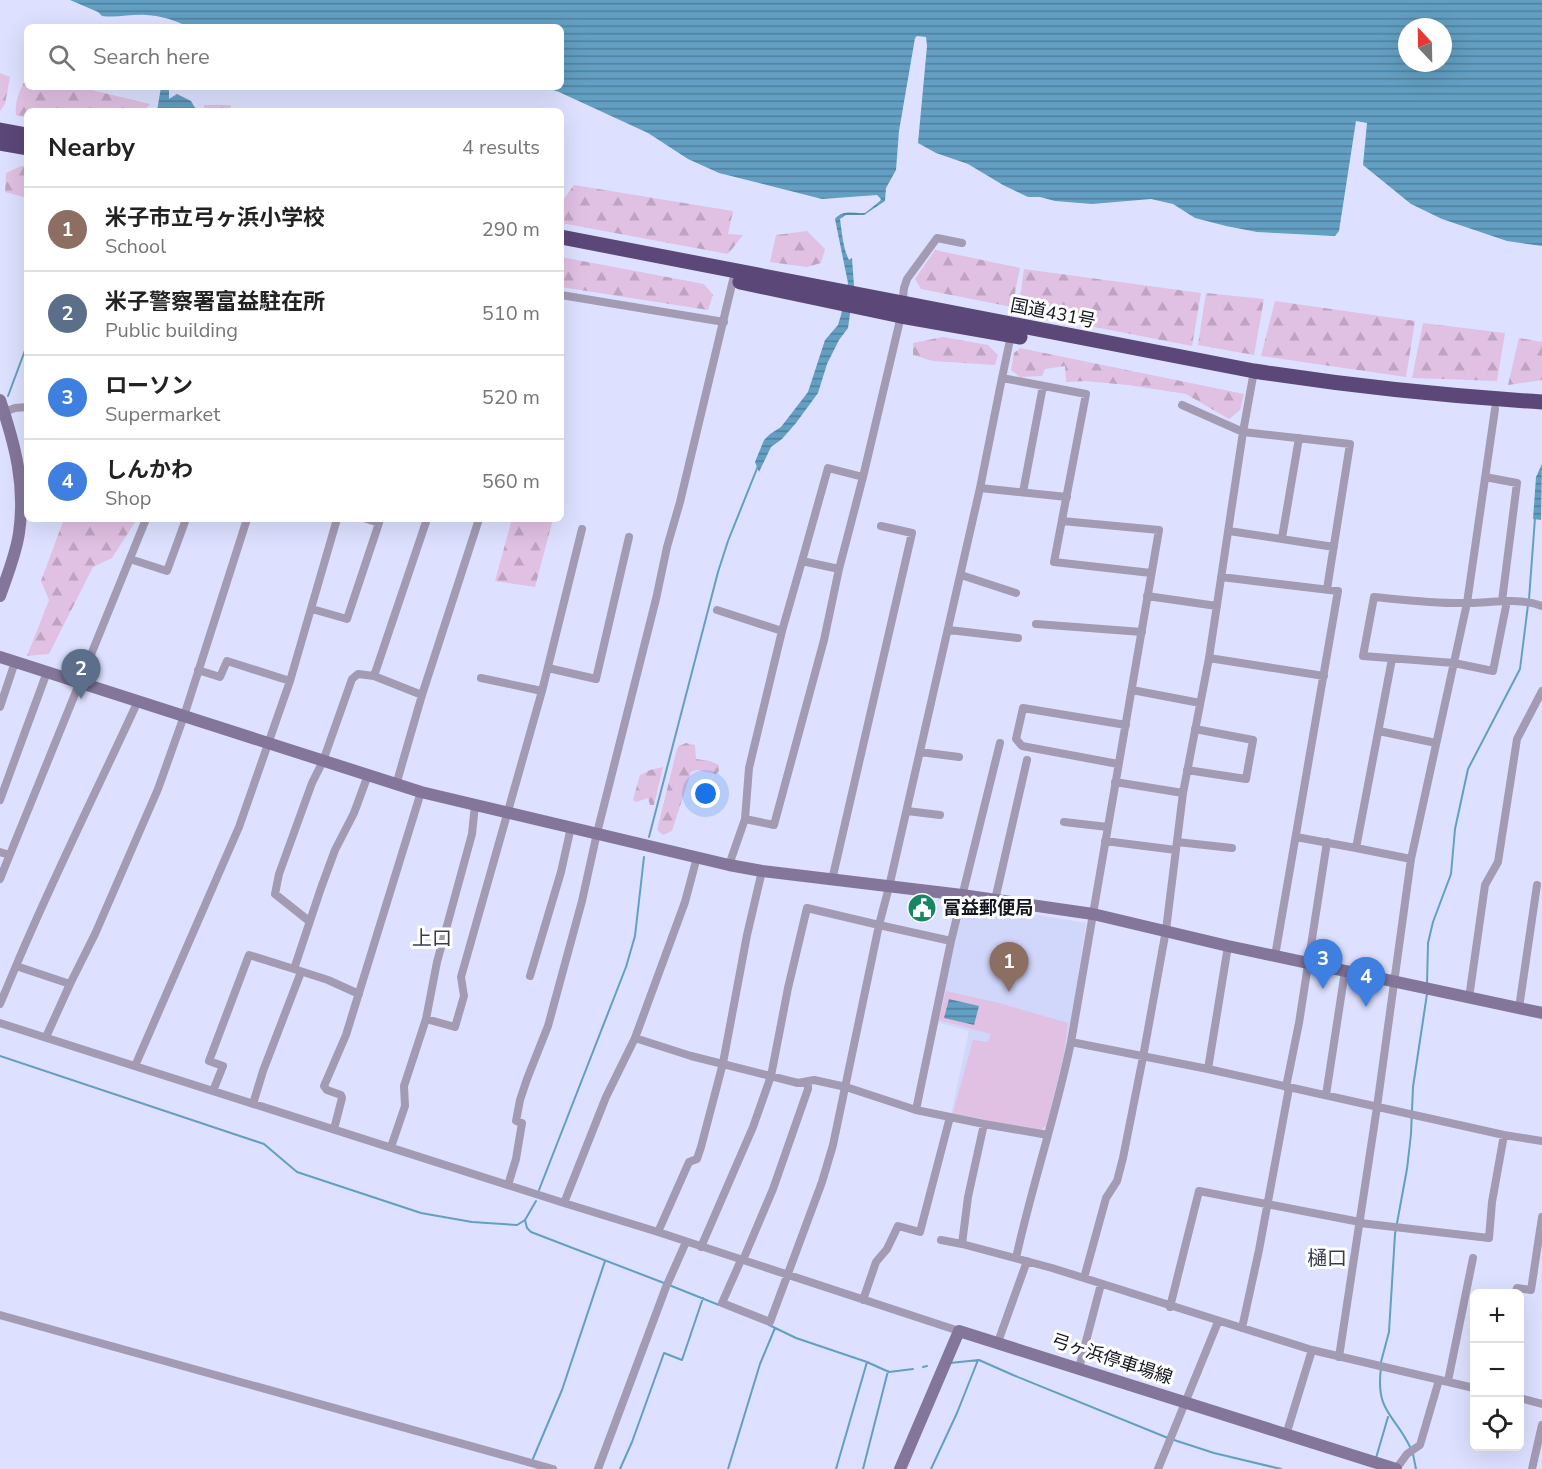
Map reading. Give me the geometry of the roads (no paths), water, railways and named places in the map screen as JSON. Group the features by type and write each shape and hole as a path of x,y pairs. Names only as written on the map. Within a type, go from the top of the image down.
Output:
{"highway":[{"path":"1,135 24,135"},
{"path":"1,135 24,146"},
{"name":"国道431号","path":"564,238 1011,335 1253,375 1406,392 1542,402"},
{"name":"国道431号","path":"564,248 733,280 849,299"},
{"name":"国道431号","path":"902,310 1352,395 1542,412"}],"street":[{"path":"745,819 774,825 824,640 902,310 907,279 937,238 962,243"},
{"path":"508,1185 516,1159 522,1122 516,1121 520,1100 548,1026 582,901 733,280"},
{"path":"564,295 724,322"},
{"path":"808,1082 808,1089 773,1189 722,1303 770,1322 822,1182 833,1145 879,925 949,630 1011,335"},
{"path":"1084,1278 1106,1198 1117,1181 1143,1057 1166,930 1183,794 1209,658 1253,375"},
{"path":"1002,378 1086,394 1054,562 1151,573"},
{"path":"1023,492 1043,386"},
{"path":"1182,405 1243,432 1350,444 1327,589"},
{"path":"0,596 18,536 24,474 2,406 24,407"},
{"path":"1339,1357 1377,1107 1411,859 1467,603 1495,409"},
{"path":"1282,538 1299,438"},
{"path":"729,865 745,819 749,768 782,631 828,468 863,477"},
{"path":"1485,477 1517,483 1504,601 1493,670 1454,663 1363,656 1374,597 1467,603 1504,601 1533,602 1542,606"},
{"path":"980,488 1067,497"},
{"path":"1016,1258 1025,1214 1061,1090 1071,1042 1159,530 1062,521"},
{"path":"0,879 145,522"},
{"path":"130,559 167,571 185,522"},
{"path":"46,1037 95,933 158,789 184,716 246,522"},
{"path":"135,1066 239,827 290,681 336,522"},
{"path":"312,609 347,619 379,523 376,522"},
{"path":"374,676 426,522"},
{"path":"396,784 478,522"},
{"path":"832,880 912,533 880,526"},
{"path":"426,1019 455,1027 464,996 461,977 542,691 582,529"},
{"path":"1229,531 1334,547"},
{"path":"548,668 596,679 629,537"},
{"path":"802,561 839,569"},
{"path":"961,575 1016,593"},
{"path":"1221,577 1338,591 1275,956"},
{"path":"1147,596 1217,606"},
{"path":"717,610 782,631"},
{"path":"1035,624 1142,632"},
{"path":"949,630 1018,638"},
{"path":"0,657 421,792 729,865 1093,914 1228,946 1542,1013"},
{"path":"1209,658 1324,676"},
{"path":"1356,848 1392,659"},
{"path":"198,670 220,677 227,661 290,681"},
{"path":"0,707 15,662"},
{"path":"0,800 47,672"},
{"path":"309,921 275,894 279,874 352,679 358,674 374,676 422,695"},
{"path":"481,678 542,691"},
{"path":"1132,690 1200,703"},
{"path":"1469,998 1485,885 1498,862 1517,739 1542,691"},
{"path":"0,1004 49,887 78,832 138,701"},
{"path":"1118,764 1022,746 1016,739 1023,708 1126,725"},
{"path":"1188,770 1246,779 1253,740 1195,729"},
{"path":"1379,731 1436,743"},
{"path":"916,1110 951,941 1000,743"},
{"path":"920,752 959,757"},
{"path":"995,900 1027,760"},
{"path":"253,1104 298,971 309,921 335,850 354,813 368,775"},
{"path":"1115,782 1183,794"},
{"path":"334,1129 342,1098 341,1095 327,1090 324,1086 346,1035 421,792"},
{"path":"391,1147 405,1106 404,1086 426,1019 437,962 472,834 475,805"},
{"path":"907,811 940,815"},
{"path":"1064,822 1108,827"},
{"path":"531,976 561,872 571,827"},
{"path":"1296,837 1411,859"},
{"path":"1105,841 1232,848"},
{"path":"1242,1328 1268,1204 1327,842"},
{"path":"0,852 9,855"},
{"path":"564,1203 606,1097 635,1038 685,902 697,857"},
{"path":"658,1232 689,1162 697,1159 723,1063 747,935 762,871"},
{"path":"1519,1008 1537,885"},
{"path":"701,1247 753,1127 771,1076 788,988 807,908 951,941"},
{"path":"1208,1069 1228,946"},
{"path":"213,1091 223,1066 209,1061 249,955 328,980 359,994"},
{"path":"16,966 70,984"},
{"path":"1326,1095 1345,971"},
{"path":"0,1023 658,1232 959,1331 900,1469"},
{"path":"635,1038 798,1083 814,1080 846,1087 916,1110 950,1118 1048,1135"},
{"path":"1071,1042 1542,1141"},
{"path":"863,1300 876,1262 887,1249 898,1226 920,1232 950,1118"},
{"path":"962,1244 968,1197 984,1124"},
{"path":"1170,1307 1199,1191 1360,1223 1489,1238 1492,1202 1504,1134"},
{"path":"1524,1289 1531,1290 1542,1216"},
{"path":"941,1240 1027,1261 1311,1350 1470,1387"},
{"path":"598,1469 666,1287 686,1242"},
{"path":"1396,1469 1407,1454 1420,1445 1444,1381 1473,1258"},
{"path":"998,1342 1027,1261"},
{"path":"1079,1368 1101,1284"},
{"path":"0,1315 553,1469"},
{"path":"1158,1469 1218,1322"},
{"name":"弓ヶ浜停車場線","path":"959,1331 1396,1469"},
{"path":"1286,1435 1311,1350"},
{"path":"1524,1399 1542,1404"},
{"path":"1532,1469 1542,1425"}],"waterway":[{"path":"8,396 24,353"},
{"path":"649,837 718,572 758,466"},
{"path":"1529,599 1535,518"},
{"path":"1427,985 1428,943 1433,922 1451,874 1455,829 1468,769 1520,669 1528,605"},
{"path":"539,1190 626,967 635,936 644,857"},
{"path":"1381,1362 1389,1332 1395,1234 1407,1169 1413,1087 1427,994"},
{"path":"0,1056 264,1144 297,1172 421,1213 472,1222 517,1225 525,1220 536,1201"},
{"path":"525,1220 531,1232 664,1283"},
{"path":"532,1461 562,1390 605,1261"},
{"path":"669,1285 719,1305"},
{"path":"620,1469 664,1353 682,1360 703,1298"},
{"path":"769,1325 796,1338 867,1362 889,1372 913,1369"},
{"path":"728,1469 760,1364 775,1328"},
{"path":"931,1469 978,1360"},
{"path":"950,1363 979,1360 1168,1438"},
{"path":"836,1469 867,1362"},
{"path":"923,1367 927,1366"},
{"path":"1381,1368 1380,1383 1384,1404 1411,1449"},
{"path":"863,1469 888,1371"},
{"path":"1376,1458 1388,1417"},
{"path":"1174,1440 1214,1453 1281,1469"},
{"path":"1413,1454 1416,1469"}],"place":[{"name":"米子警察署富益駐在所","path":"81,699"},
{"name":"富益郵便局","path":"922,908"},
{"name":"ローソン","path":"1323,989"},
{"name":"米子市立弓ヶ浜小学校","path":"1009,992"},
{"name":"しんかわ","path":"1366,1007"}],"district":[{"name":"上口","path":"432,938"},
{"name":"樋口","path":"1327,1258"}]}
